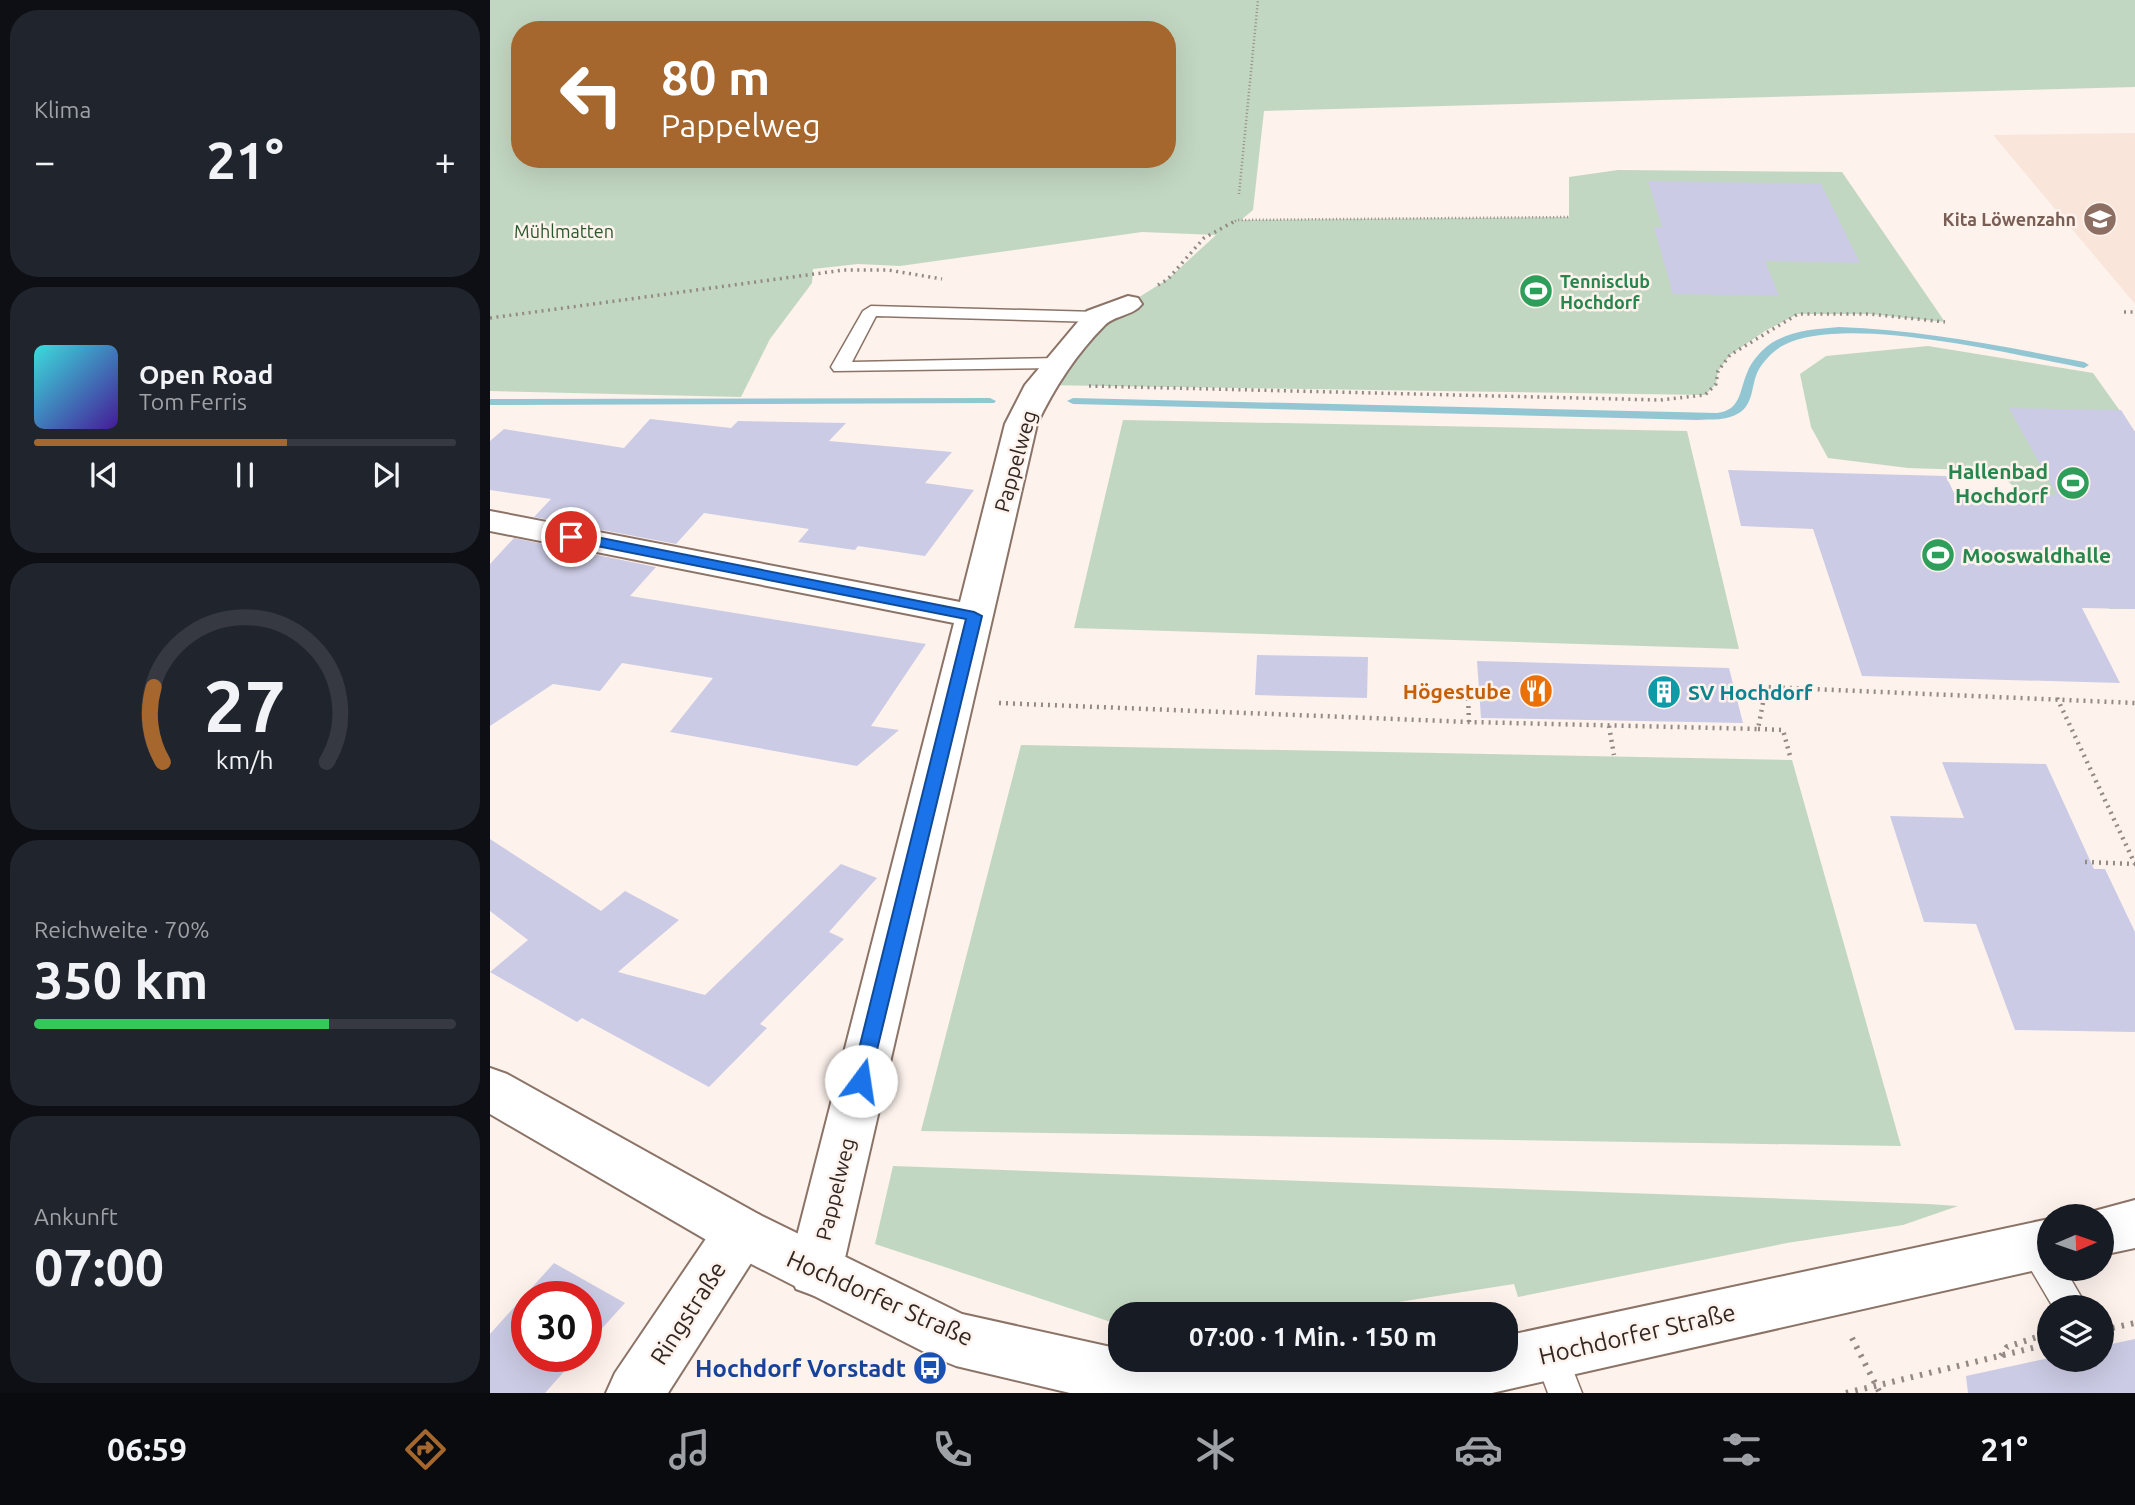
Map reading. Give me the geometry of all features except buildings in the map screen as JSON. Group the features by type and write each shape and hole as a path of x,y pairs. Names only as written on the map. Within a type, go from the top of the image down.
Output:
{"street":[{"name":"Pappelweg","path":"815,1271 1021,424 1050,374 1097,317 1128,303"},
{"path":"490,521 974,616"},
{"name":"Hochdorfer Straße","path":"490,1089 741,1232 956,1339 1175,1388 1234,1388 1371,1381 1496,1365 1558,1373 2037,1245"},
{"path":"2114,1228 2135,1224"},
{"name":"Ringstraße","path":"635,1393 741,1232"}],"lane":[{"path":"1050,374 840,367 872,311 1097,317"}],"path":[{"path":"1239,194 1258,0"},
{"path":"1128,303 1168,279 1204,238 1237,220 1570,218"},
{"path":"490,317 844,270 888,270 946,280"},
{"path":"2124,312 2135,312"},
{"path":"1050,374 1685,399 1705,395 1716,384 1718,371 1730,355 1798,314 1870,314 1945,322"},
{"path":"1758,729 1766,687 2135,703"},
{"path":"1469,722 1468,696 1479,696"},
{"path":"2057,698 2135,864 2085,862"},
{"path":"953,701 1469,722 1783,730 1790,756"},
{"path":"1609,726 1614,755"},
{"path":"2114,1327 2135,1323"},
{"path":"1851,1337 1880,1393"},
{"path":"2000,1356 2007,1347 2037,1337"},
{"path":"1846,1393 2037,1347"}],"shaded area":[{"name":"Kita Löwenzahn","path":"2135,133 2135,304 1993,135"}],"green space":[{"name":"Mühlmatten","path":"490,0 2135,0 2135,87 1264,111 1253,210 1241,220 1569,217 1569,177 1618,170 1842,172 1945,322 1870,314 1798,314 1765,331 1730,355 1718,371 1716,384 1705,395 1040,385 1128,304 1168,279 1216,235 1142,232 900,266 858,264 813,269 812,283 770,339 741,397 490,391"},
{"name":"Hallenbad Hochdorf","path":"1928,346 2093,373 2135,432 2135,609 2109,609 2058,536 1998,471 1908,468 1828,458 1811,427 1800,374 1826,356"},
{"path":"1123,420 1687,431 1739,649 1074,628"},
{"path":"1021,745 1792,760 1901,1146 921,1131"},
{"path":"893,1166 1958,1206 1903,1225 1787,1243 1518,1297 1514,1284 1398,1302 1108,1302 1108,1321 875,1244"}],"waterway":[{"path":"1073,401 1717,416 1735,411 1740,406 1755,367 1779,343 1804,333 1839,330 1927,337 2084,365"},
{"path":"490,402 990,401"}],"place":[{"name":"Kita Löwenzahn","path":"2100,219"},
{"name":"Tennisclub Hochdorf","path":"1536,291"},
{"name":"Hallenbad Hochdorf","path":"2073,483"},
{"name":"Mooswaldhalle","path":"1938,555"},
{"name":"Högestube","path":"1536,691"},
{"name":"SV Hochdorf","path":"1664,692"},
{"name":"Hochdorf Vorstadt","path":"930,1368"}],"route":[{"path":"571,537 974,616 861,1081"}]}
